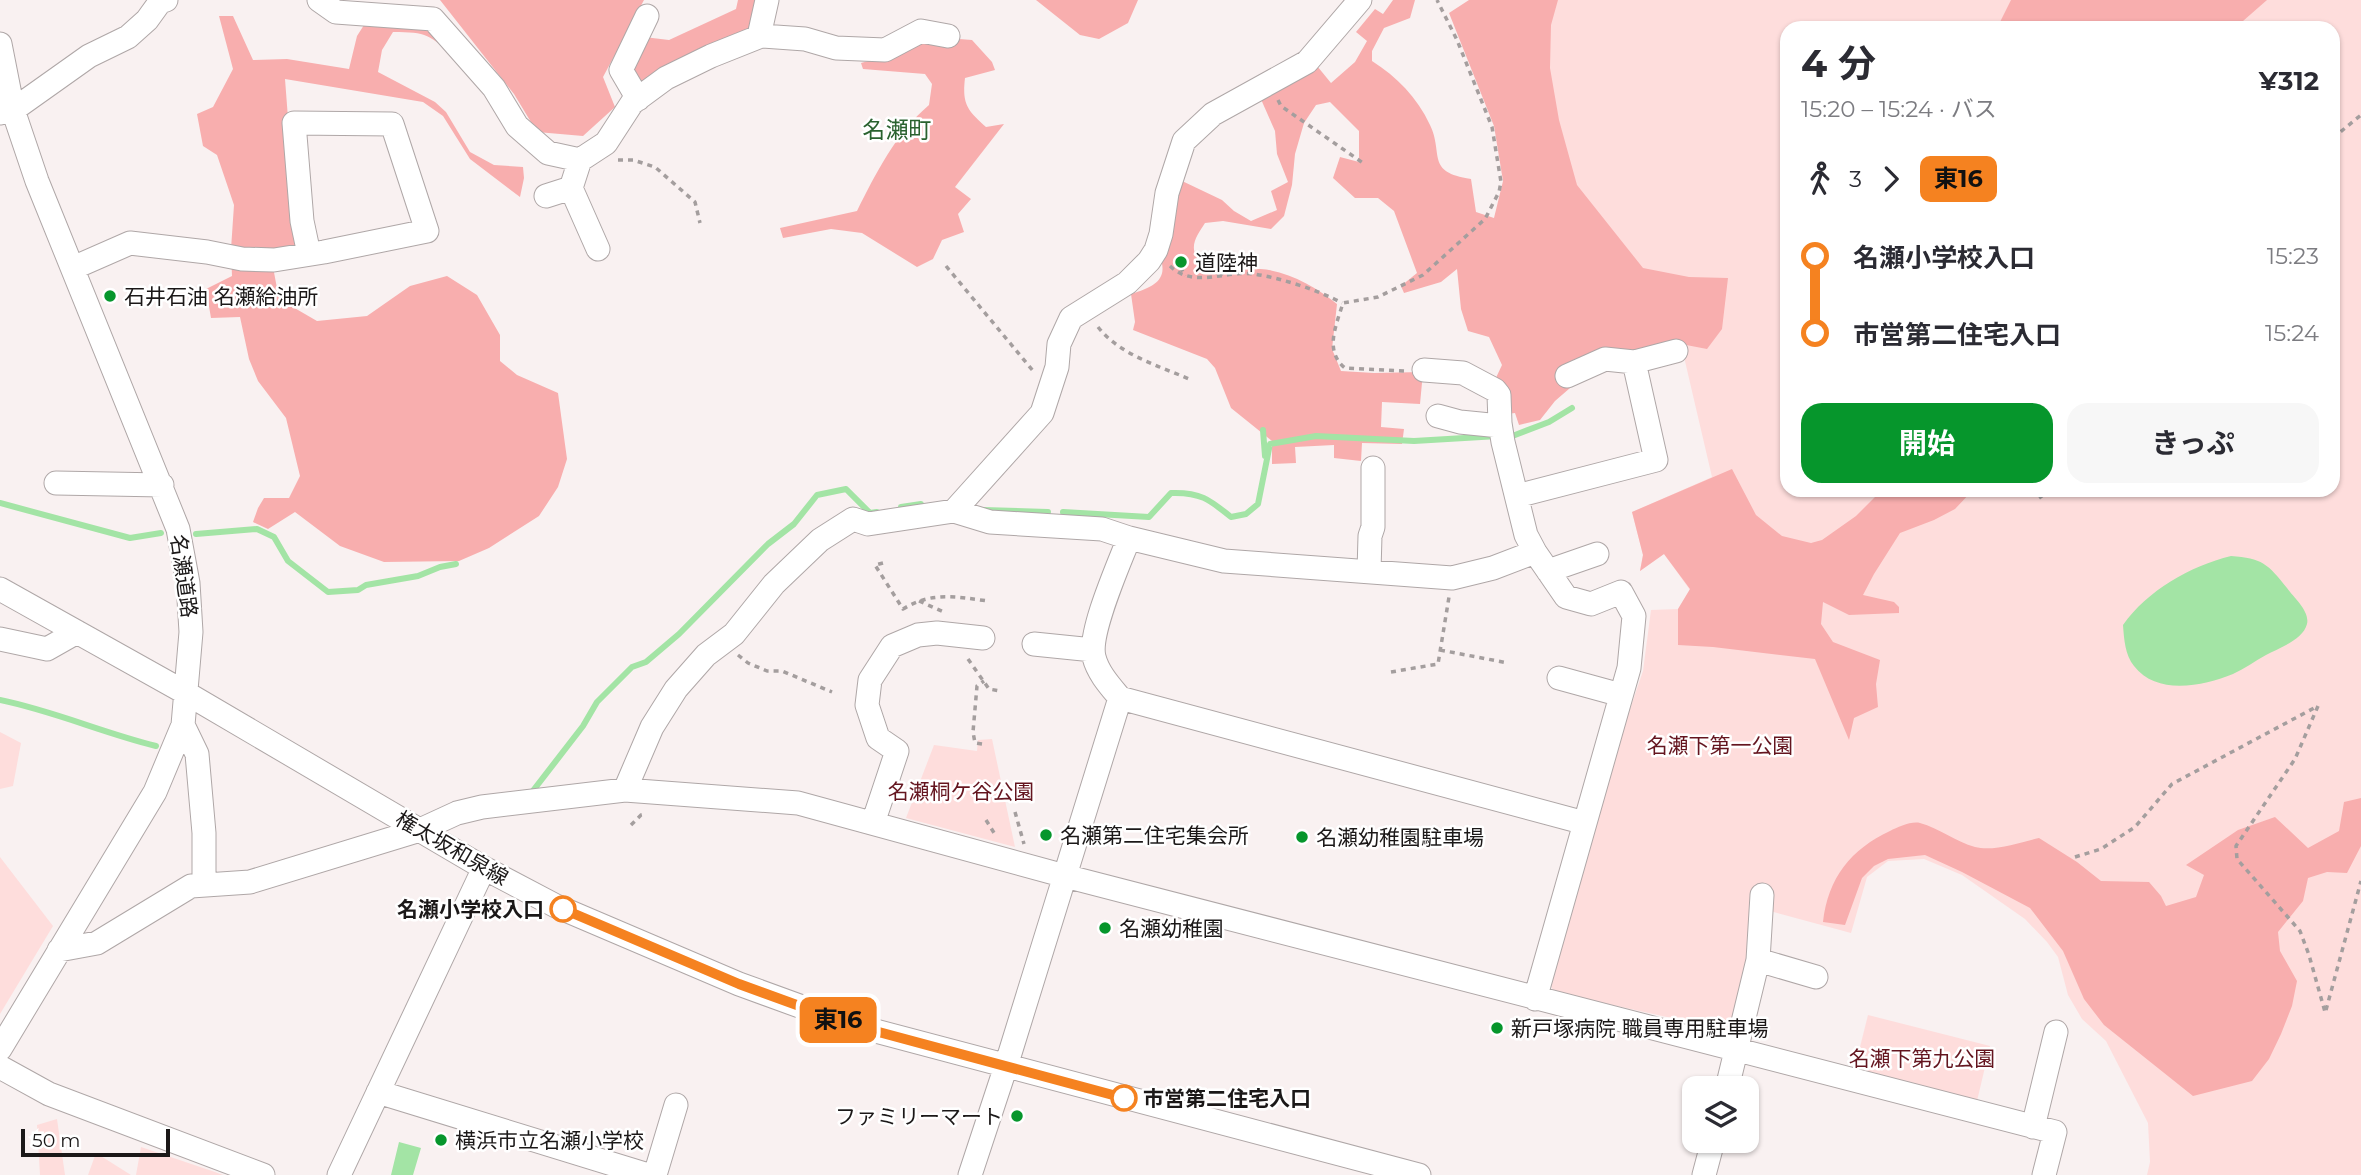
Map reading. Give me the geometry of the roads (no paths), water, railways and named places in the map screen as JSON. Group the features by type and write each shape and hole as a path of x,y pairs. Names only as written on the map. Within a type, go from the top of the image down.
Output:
{"street":[{"path":"7,112 89,56 128,37 147,20 160,2 166,0"},
{"path":"319,0 335,12 433,19 494,88 517,126 548,153 580,160"},
{"path":"759,36 767,0"},
{"path":"954,511 1042,413 1057,367 1059,344 1070,318 1127,283 1156,250 1167,192 1184,141 1213,114 1307,62 1360,0"},
{"path":"638,99 621,70 647,16"},
{"path":"598,249 571,188 580,160 606,143 632,103 666,78 710,55 759,36 805,38 836,48 885,50 922,31 948,36"},
{"name":"名瀬道路","path":"0,44 7,112 178,529 188,583 191,632 183,725 155,792 60,950 2,1040"},
{"path":"73,268 130,243 242,259 274,260 309,254 426,231 392,124 294,123 302,221 309,254"},
{"path":"546,197 571,188"},
{"path":"1567,376 1605,359 1634,362 1676,351"},
{"path":"1517,496 1656,460 1634,362"},
{"path":"1423,370 1463,373 1495,390 1499,395 1502,434 1526,535 1541,561 1566,597 1591,604 1621,592 1634,616 1629,668 1535,999"},
{"path":"1438,416 1502,434"},
{"path":"1369,571 1370,536 1373,527 1373,468"},
{"path":"56,483 162,485"},
{"path":"625,790 652,727 676,689 706,655 734,634 774,584 820,540 853,519 868,524 954,511 990,522 1102,529 1224,561 1452,578 1493,568 1597,554"},
{"path":"1129,538 1094,636 1093,650 1100,673 1120,698 1585,823"},
{"name":"権太坂和泉線","path":"0,589 186,693 484,868 556,906 739,984 849,1024 1419,1175"},
{"path":"0,639 47,649 77,632"},
{"path":"873,823 897,751 878,738 867,705 870,680 892,646 918,635 937,633 983,638"},
{"path":"1034,644 1093,650"},
{"path":"1559,678 1621,695"},
{"path":"970,1175 1120,698"},
{"path":"183,725 197,754 204,834 204,885"},
{"path":"60,950 97,943 191,886 250,883 420,830 457,813 482,807 625,790 798,803 1030,867 2055,1132 2044,1175"},
{"path":"338,1175 484,868"},
{"path":"1730,1076 1758,960 1762,895"},
{"path":"1758,960 1816,977"},
{"path":"2033,1127 2056,1032"},
{"path":"0,1066 49,1094 263,1175"},
{"path":"378,1092 648,1175"},
{"path":"655,1175 676,1105"},
{"path":"1704,1175 1710,1153"}],"waterway":[{"path":"1063,512 1149,517 1171,493 1181,493 1204,498 1231,517 1246,514 1258,504 1270,444 1316,436 1414,441 1515,435 1549,422 1572,408"},
{"path":"1263,430 1265,456"},
{"path":"528,792 532,792 583,726 597,702 632,667 646,662 679,634 768,544 794,524 817,495 846,489 870,513 877,512"},
{"path":"0,503 130,538 161,533"},
{"path":"901,507 921,504"},
{"path":"983,510 1048,512"},
{"path":"196,534 257,529 274,537 288,561 328,592 358,590 366,585 418,576 456,564"},
{"path":"0,700 156,746"}],"place":[{"name":"道陸神","path":"1181,262"},
{"name":"石井石油 名瀬給油所","path":"110,296"},
{"name":"名瀬第二住宅集会所","path":"1046,835"},
{"name":"名瀬幼稚園駐車場","path":"1302,837"},
{"name":"名瀬小学校入口","path":"563,909"},
{"name":"名瀬幼稚園","path":"1105,928"},
{"name":"新戸塚病院 職員専用駐車場","path":"1497,1028"},
{"name":"市営第二住宅入口","path":"1124,1098"},
{"name":"ファミリーマート","path":"1017,1116"},
{"name":"横浜市立名瀬小学校","path":"441,1140"}],"district":[{"name":"名瀬町","path":"897,130"}],"park label":[{"name":"名瀬下第一公園","path":"1720,745"},
{"name":"名瀬桐ケ谷公園","path":"961,791"},
{"name":"名瀬下第九公園","path":"1922,1058"}]}
